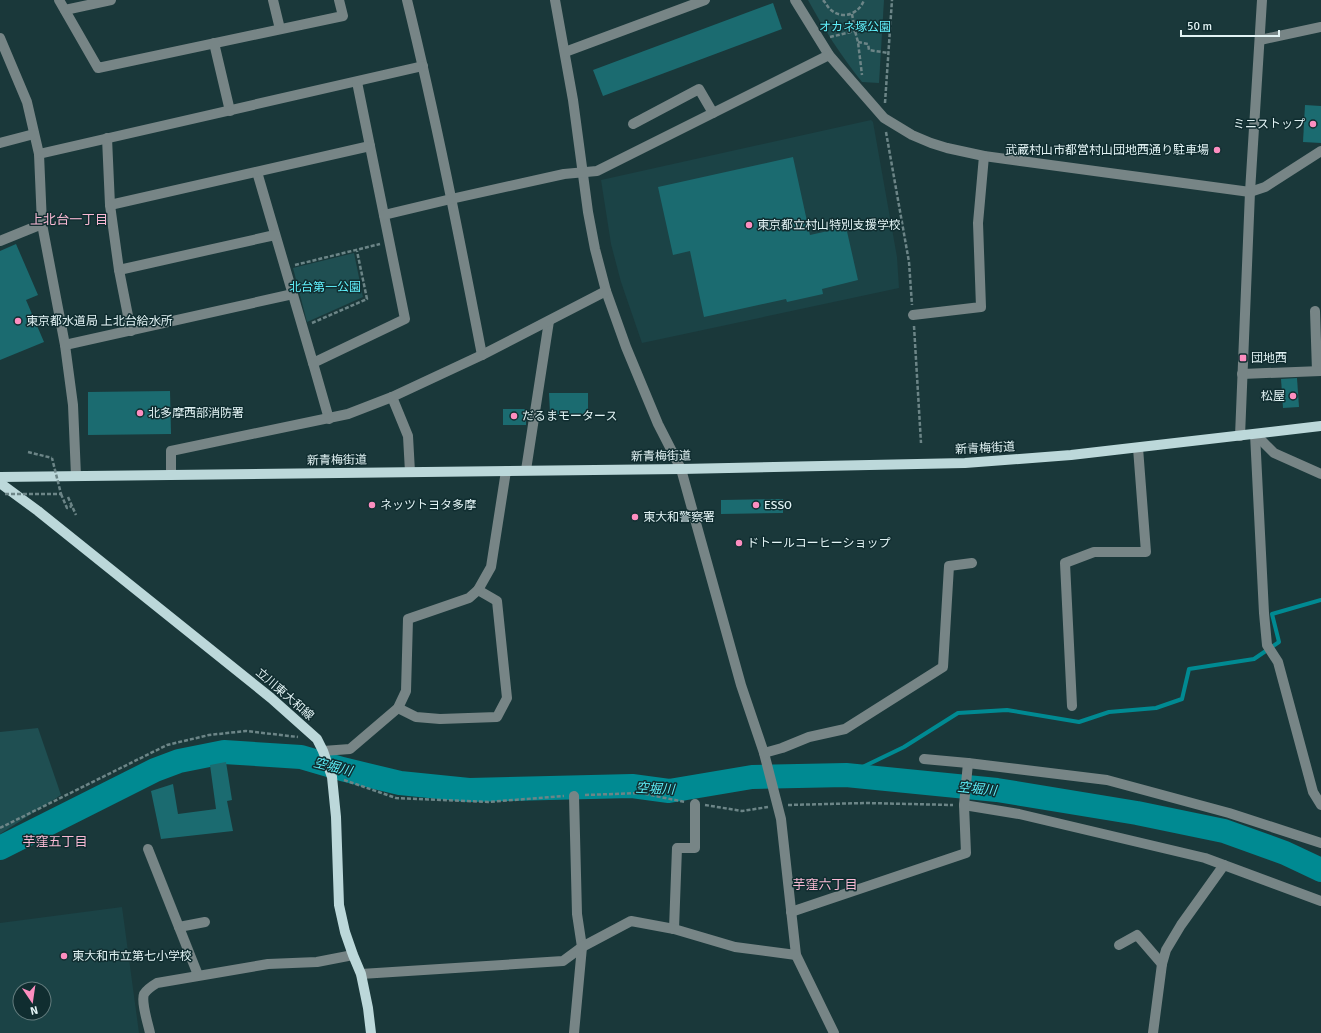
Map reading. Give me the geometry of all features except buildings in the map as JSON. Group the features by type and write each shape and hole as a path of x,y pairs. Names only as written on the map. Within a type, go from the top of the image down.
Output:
{"main road":[{"name":"新青梅街道","path":"0,477 681,469 966,463 1071,455 1321,426"},
{"name":"立川東大和線","path":"0,483 38,511 271,698 317,739 332,776 336,817 339,905 345,932 361,974 368,1008 371,1033"}],"street":[{"path":"59,0 98,68 343,16 339,0"},
{"path":"65,10 111,0"},
{"path":"273,0 280,29"},
{"path":"408,0 451,199 482,355"},
{"path":"555,0 573,100 588,212 595,249 606,291 626,347 652,410 681,469 742,685 768,764 778,803 796,955 833,1033"},
{"path":"565,52 705,0"},
{"path":"795,0 829,55 884,118 912,135 947,148 984,156 1250,192 1265,187 1321,151"},
{"path":"1240,436 1250,192 1262,0"},
{"path":"1260,40 1321,26"},
{"path":"0,38 27,102 39,154 42,224 66,345 73,405 76,476"},
{"path":"214,43 230,111"},
{"path":"384,215 564,174 596,171 829,55"},
{"path":"39,154 423,66"},
{"path":"313,363 405,319 357,82"},
{"path":"634,124 699,89 714,113"},
{"path":"0,143 34,134"},
{"path":"108,138 110,205 119,270 131,331"},
{"path":"110,205 370,146"},
{"path":"913,315 981,307 978,223 984,156"},
{"path":"257,172 329,419"},
{"path":"0,241 42,224"},
{"path":"119,270 275,234"},
{"path":"171,475 172,451 348,414 392,397 482,355 549,322 606,291"},
{"path":"66,345 293,294"},
{"path":"1242,374 1319,371 1315,310"},
{"path":"526,470 549,322"},
{"path":"392,397 408,436 410,472"},
{"path":"1255,434 1274,453 1321,474"},
{"path":"1255,434 1267,645 1278,662 1313,792 1320,801"},
{"path":"1072,706 1065,563 1094,552 1146,552 1138,448"},
{"path":"323,751 350,749 398,708 406,691 408,619 469,598 478,590 491,567 506,471"},
{"path":"764,752 782,748 810,737 845,729 943,667 949,566 972,563"},
{"path":"398,708 416,717 440,719 497,717 507,698 497,601 478,590"},
{"path":"924,760 968,762 1107,780 1229,813 1321,843"},
{"path":"791,912 966,853 964,805 968,762"},
{"path":"574,796 577,914 582,947 574,1028"},
{"path":"674,930 677,848 695,848 695,804"},
{"path":"964,805 1019,814 1205,858 1321,901"},
{"path":"148,849 198,975"},
{"path":"1153,1033 1162,964 1166,950 1181,925 1224,866"},
{"path":"361,974 563,961 582,947 631,921 674,930 735,947 796,955"},
{"path":"179,927 205,922"},
{"path":"1119,945 1137,935 1162,964"},
{"path":"150,1033 143,1001 144,994 150,987 157,983 268,964 317,962 353,955"}],"path":[{"path":"823,0 830,10 839,14 852,14 860,9 864,0"},
{"path":"892,0 884,118 909,262 921,443"},
{"path":"852,14 858,42 862,82"},
{"path":"829,37 855,31"},
{"path":"858,42 868,44 869,50 888,53"},
{"path":"285,268 390,242"},
{"path":"302,327 367,298 357,250"},
{"path":"28,452 52,458 61,494 67,508 72,506"},
{"path":"6,494 61,494"},
{"path":"68,497 76,515"},
{"path":"0,828 167,745 209,735 246,731 317,739"},
{"path":"332,776 396,798 488,802 641,793 695,804 742,811 778,803 964,805"}],"shaded area":[{"name":"東京都立村山特別支援学校","path":"871,120 873,122 897,257 899,288 642,343 621,282 611,244 601,180"},
{"name":"東大和市立第七小学校","path":"122,907 139,1033 0,1033 0,923"}],"green space":[{"name":"オカネ塚公園","path":"808,0 884,0 879,83 862,82 833,42"},
{"name":"北台第一公園","path":"354,253 363,297 307,322 293,268"},
{"path":"38,728 61,795 0,834 0,732"}],"waterway":[{"path":"846,775 904,747 958,713 1007,710 1079,722 1109,712 1156,708 1182,699 1189,669 1254,659 1279,642 1272,614 1321,600"},
{"name":"空堀川","path":"0,848 155,770 179,761 224,752 301,757 400,783 469,790 632,786 669,791 752,777 846,775 997,790 1137,813 1224,831 1285,853 1321,870"}],"place":[{"name":"ミニストップ","path":"1313,124"},
{"name":"武蔵村山市都営村山団地西通り駐車場","path":"1217,150"},
{"name":"東京都立村山特別支援学校","path":"749,225"},
{"name":"東京都水道局 上北台給水所","path":"18,321"},
{"name":"団地西","path":"1243,358"},
{"name":"松屋","path":"1293,396"},
{"name":"北多摩西部消防署","path":"140,413"},
{"name":"だるまモータース","path":"514,416"},
{"name":"ネッツトヨタ多摩","path":"372,505"},
{"name":"ESSO","path":"756,505"},
{"name":"東大和警察署","path":"635,517"},
{"name":"ドトールコーヒーショップ","path":"739,543"},
{"name":"東大和市立第七小学校","path":"64,956"}],"district":[{"name":"上北台一丁目","path":"69,219"},
{"name":"芋窪五丁目","path":"55,841"},
{"name":"芋窪六丁目","path":"825,884"}]}
